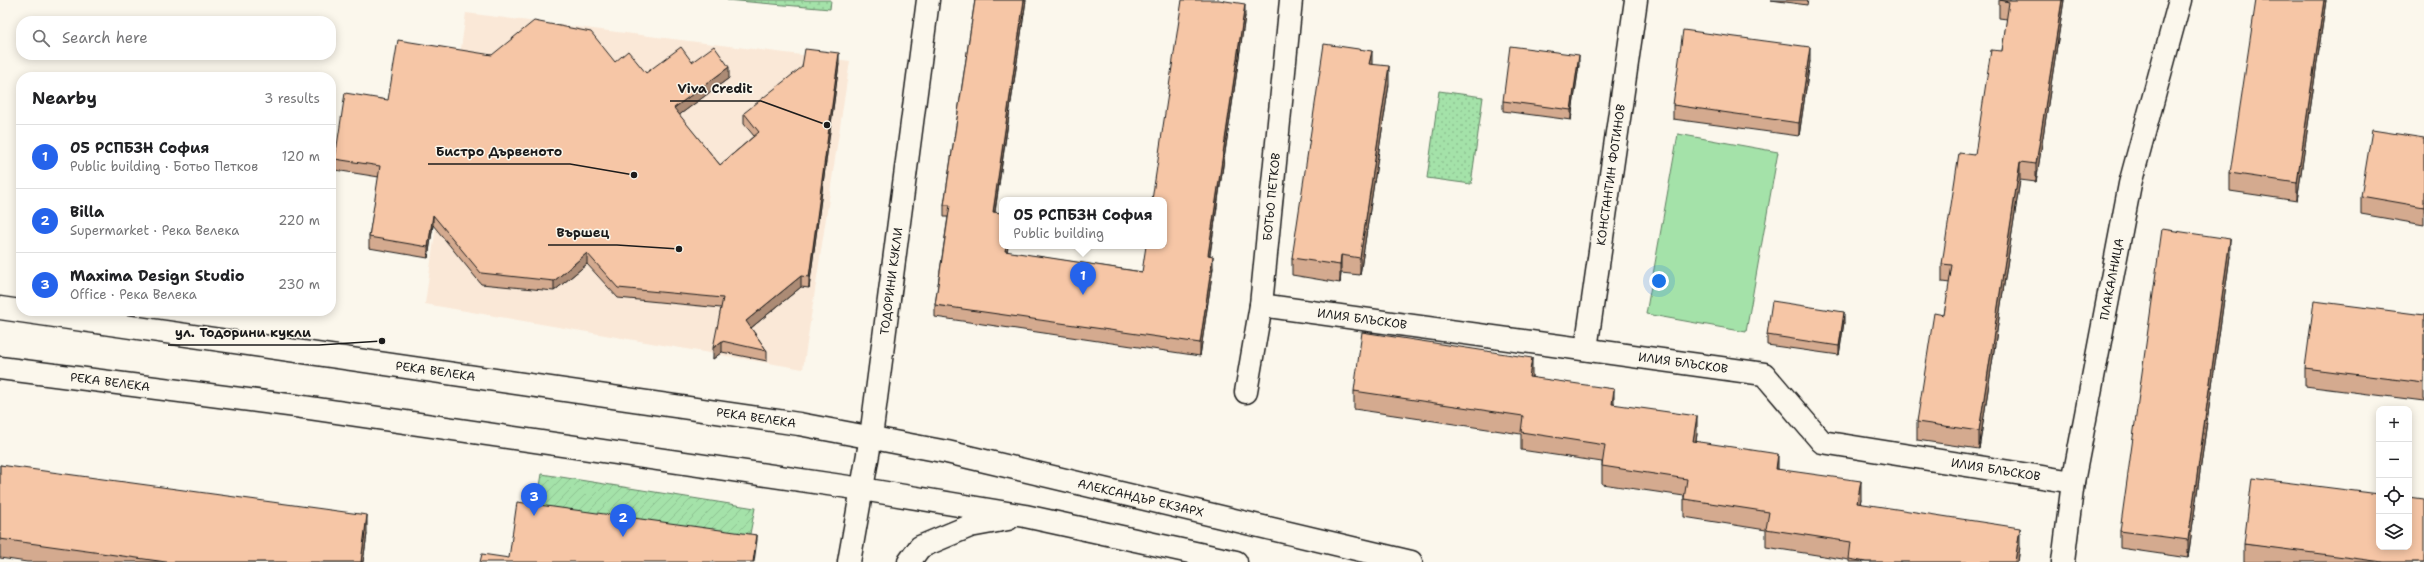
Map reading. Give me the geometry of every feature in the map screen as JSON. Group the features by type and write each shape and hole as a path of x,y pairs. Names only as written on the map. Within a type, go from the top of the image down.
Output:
{"street":[{"name":"ТОДОРИНИ КУКЛИ","path":"849,562 871,436 928,0"},
{"name":"БОТЬО ПЕТКОВ","path":"1246,392 1261,305 1291,0"},
{"name":"КОНСТАНТИН ФОТИНОВ","path":"1586,349 1636,0"},
{"name":"ПЛАКАЛНИЦА","path":"2063,562 2073,482 2130,184 2180,0"},
{"name":"ИЛИЯ БЛЪСКОВ","path":"1261,305 1764,374 1822,442 2073,482"},
{"name":"РЕКА ВЕЛЕКА","path":"0,308 16,310"},
{"name":"РЕКА ВЕЛЕКА","path":"55,316 792,423 871,436"},
{"name":"РЕКА ВЕЛЕКА","path":"0,368 296,406 862,489"},
{"name":"АЛЕКСАНДЪР ЕКЗАРХ","path":"871,436 928,448 1411,562"},
{"path":"862,489 1025,516 1236,562"},
{"path":"909,562 920,546 970,526 1025,516"}],"shaded area":[{"path":"466,13 850,61 803,369 425,304"}],"green space":[{"path":"727,0 831,0 830,9"},
{"path":"1439,91 1483,97 1471,184 1427,178"},
{"path":"1678,134 1778,152 1746,332 1646,314"},
{"path":"542,474 755,508 749,539 536,510"}],"building":[{"path":"975,0 1024,0 993,212 999,213 999,249 1142,272 1146,249 1167,249 1167,197 1152,197 1182,0 1219,0 1245,4 1208,255 1213,256 1200,343 935,305 950,205 944,205"},
{"path":"2000,0 2062,0 2036,164 2020,162 1979,431 1917,422 1934,313 1944,315 1952,265 1942,264 1959,153 1975,155 1991,50 2002,51 2009,2"},
{"path":"2256,0 2324,0 2297,183 2230,173"},
{"path":"534,21 591,32 615,62 628,51 646,73 681,47 692,62 714,46 729,67 674,108 720,165 759,132 744,113 802,67 805,49 839,53 809,277 801,276 746,321 767,351 722,341 713,348 723,298 618,288 587,253 554,281 481,273 433,215 428,247 369,237 380,166 336,159 345,93 388,100 398,40 492,55"},
{"path":"1683,30 1810,47 1799,123 1673,105"},
{"path":"1324,44 1372,51 1369,64 1389,66 1360,258 1341,255 1340,265 1292,258"},
{"path":"1510,46 1579,55 1571,110 1503,101"},
{"path":"2372,130 2424,138 2424,207 2361,196"},
{"path":"2162,229 2230,239 2188,540 2120,531"},
{"path":"1772,301 1844,312 1839,346 1767,335"},
{"path":"2314,301 2424,315 2424,383 2305,368"},
{"path":"1362,332 1532,358 1529,377 1614,389 1612,404 1697,416 1693,441 1778,454 1776,469 1861,481 1857,503 2020,528 2015,562 1866,562 1849,559 1851,542 1766,529 1769,512 1684,499 1687,479 1602,466 1605,445 1521,432 1523,416 1354,391"},
{"path":"0,465 367,515 361,562 166,562 0,539"},
{"path":"2252,478 2376,494 2376,550 2412,550 2412,497 2424,499 2424,562 2383,562 2244,544"},
{"path":"517,502 757,535 753,562 480,562 482,554 509,558"}],"place":[{"name":"Viva Credit","path":"827,125"},
{"name":"Бистро Дървеното","path":"634,175"},
{"name":"Вършец","path":"679,249"},
{"name":"05 РСПБЗН София","path":"1083,295"},
{"name":"ул. Тодорини кукли","path":"382,341"},
{"name":"Maxima Design Studio","path":"534,516"},
{"name":"Billa","path":"623,537"}]}
